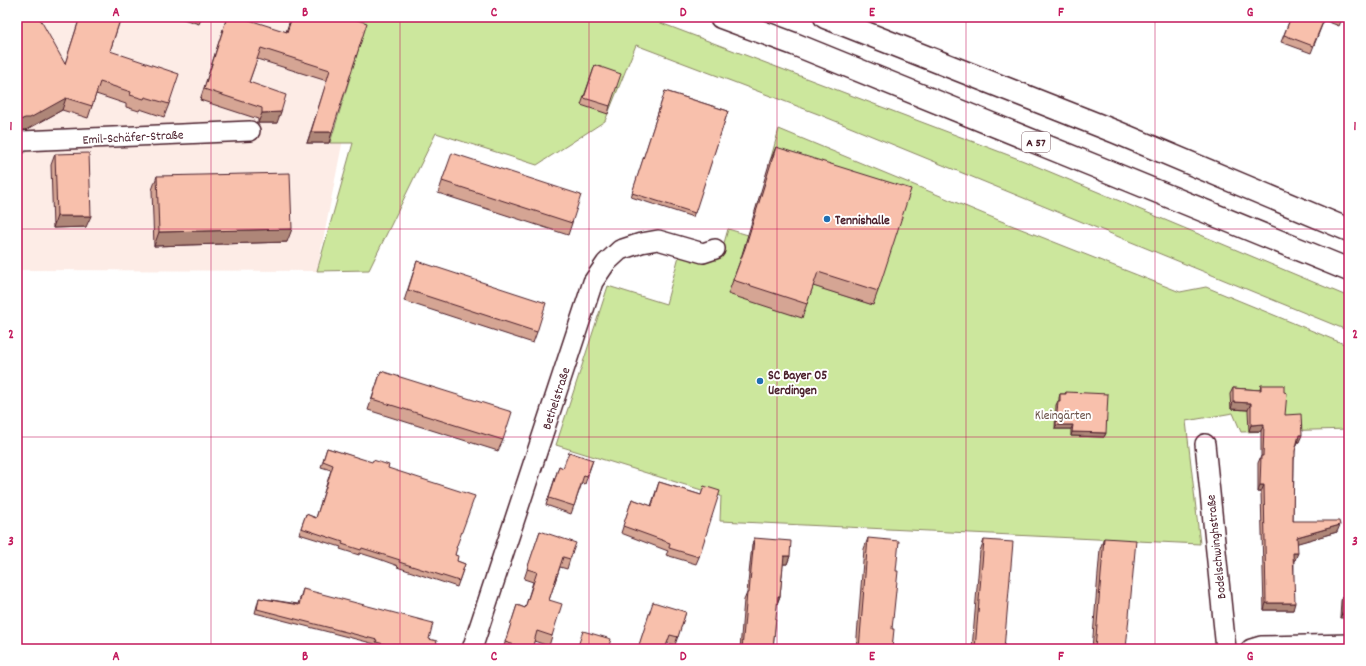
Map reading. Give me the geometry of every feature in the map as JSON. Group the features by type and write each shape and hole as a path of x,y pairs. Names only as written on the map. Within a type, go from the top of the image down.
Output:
{"highway":[{"name":"A 57","path":"721,17 794,44 1349,270"},
{"path":"825,17 1116,132 1349,230"}],"street":[{"name":"Emil-Schäfer-Straße","path":"17,145 22,141 250,131"},
{"name":"Bethelstraße","path":"472,649 593,282 606,263 620,250 641,243 658,240 703,253 715,249"},
{"name":"Bodelschwinghstraße","path":"1205,444 1226,649"},
{"path":"1251,649 1260,646 1349,644"}],"shaded area":[{"path":"17,17 335,17 365,28 317,271 17,270"}],"green space":[{"path":"335,17 645,17 1024,161 1349,297 1349,331 818,114 636,45 605,121 537,165 436,133 369,270 317,271 353,143 330,143 365,28"},
{"name":"Kleingärten","path":"779,129 996,219 1180,292 1206,287 1349,346 1349,429 1241,432 1233,413 1186,421 1200,544 720,521 721,496 556,445 608,286 666,304 679,256 716,254 724,243 728,229 748,235 740,262 873,305 770,161"}],"building":[{"path":"17,17 39,17 65,64 80,17 121,17 110,51 179,74 169,104 145,97 144,99 130,95 131,92 100,82 92,106 66,98 30,118 25,118 18,121"},
{"path":"227,17 240,17 287,32 292,17 348,17 367,23 332,132 311,132 330,70 261,48 249,82 286,95 281,112 262,113 262,108 204,89"},
{"path":"1291,17 1325,17 1313,46 1284,35"},
{"path":"595,65 621,74 610,106 584,98"},
{"path":"665,91 728,111 695,213 632,193"},
{"name":"Tennishalle","path":"776,147 911,189 878,291 818,272 807,304 733,280 745,248"},
{"path":"89,153 91,216 57,216 55,154"},
{"path":"452,153 581,195 572,223 442,181"},
{"path":"290,173 292,229 159,232 157,176"},
{"path":"417,261 546,303 537,332 408,290"},
{"path":"381,371 512,412 503,440 372,399"},
{"path":"1261,385 1284,385 1284,392 1287,393 1285,415 1301,414 1302,435 1299,435 1294,457 1293,521 1339,521 1340,525 1297,537 1298,553 1293,553 1295,603 1266,603 1264,485 1260,485 1264,424 1251,425 1251,403 1233,402 1233,388 1261,390"},
{"path":"1066,392 1108,394 1106,433 1072,432 1073,425 1056,425 1060,394 1066,394"},
{"path":"327,448 372,462 373,460 389,465 388,468 475,496 456,548 455,555 458,556 457,561 465,564 459,581 399,562 400,560 362,548 361,550 342,544 343,542 301,528 306,514 316,518 333,465 323,461"},
{"path":"569,452 593,460 587,476 584,475 574,506 549,498 559,466 563,468"},
{"path":"659,482 701,495 704,486 720,491 699,557 669,548 670,543 623,526 632,499 652,506"},
{"path":"540,531 576,543 570,559 563,557 549,600 562,604 552,636 537,631 532,649 528,649 505,642 517,605 525,608 537,572 527,569"},
{"path":"754,538 791,541 790,556 784,556 780,596 778,596 773,649 742,649"},
{"path":"868,538 899,541 896,571 898,571 892,629 894,629 892,649 859,649"},
{"path":"1104,538 1136,540 1126,649 1095,649"},
{"path":"984,540 1013,542 1004,649 975,649"},
{"path":"303,589 433,623 429,639 437,641 435,649 411,649 393,644 392,646 376,642 377,640 257,609 259,598 299,605"},
{"path":"1342,597 1349,597 1349,614 1342,614"},
{"path":"653,602 686,612 678,637 670,635 665,649 638,648"},
{"path":"583,631 611,639 608,649 577,649"}],"place":[{"name":"Tennishalle","path":"827,219"},
{"name":"SC Bayer 05 Uerdingen","path":"760,381"}]}
